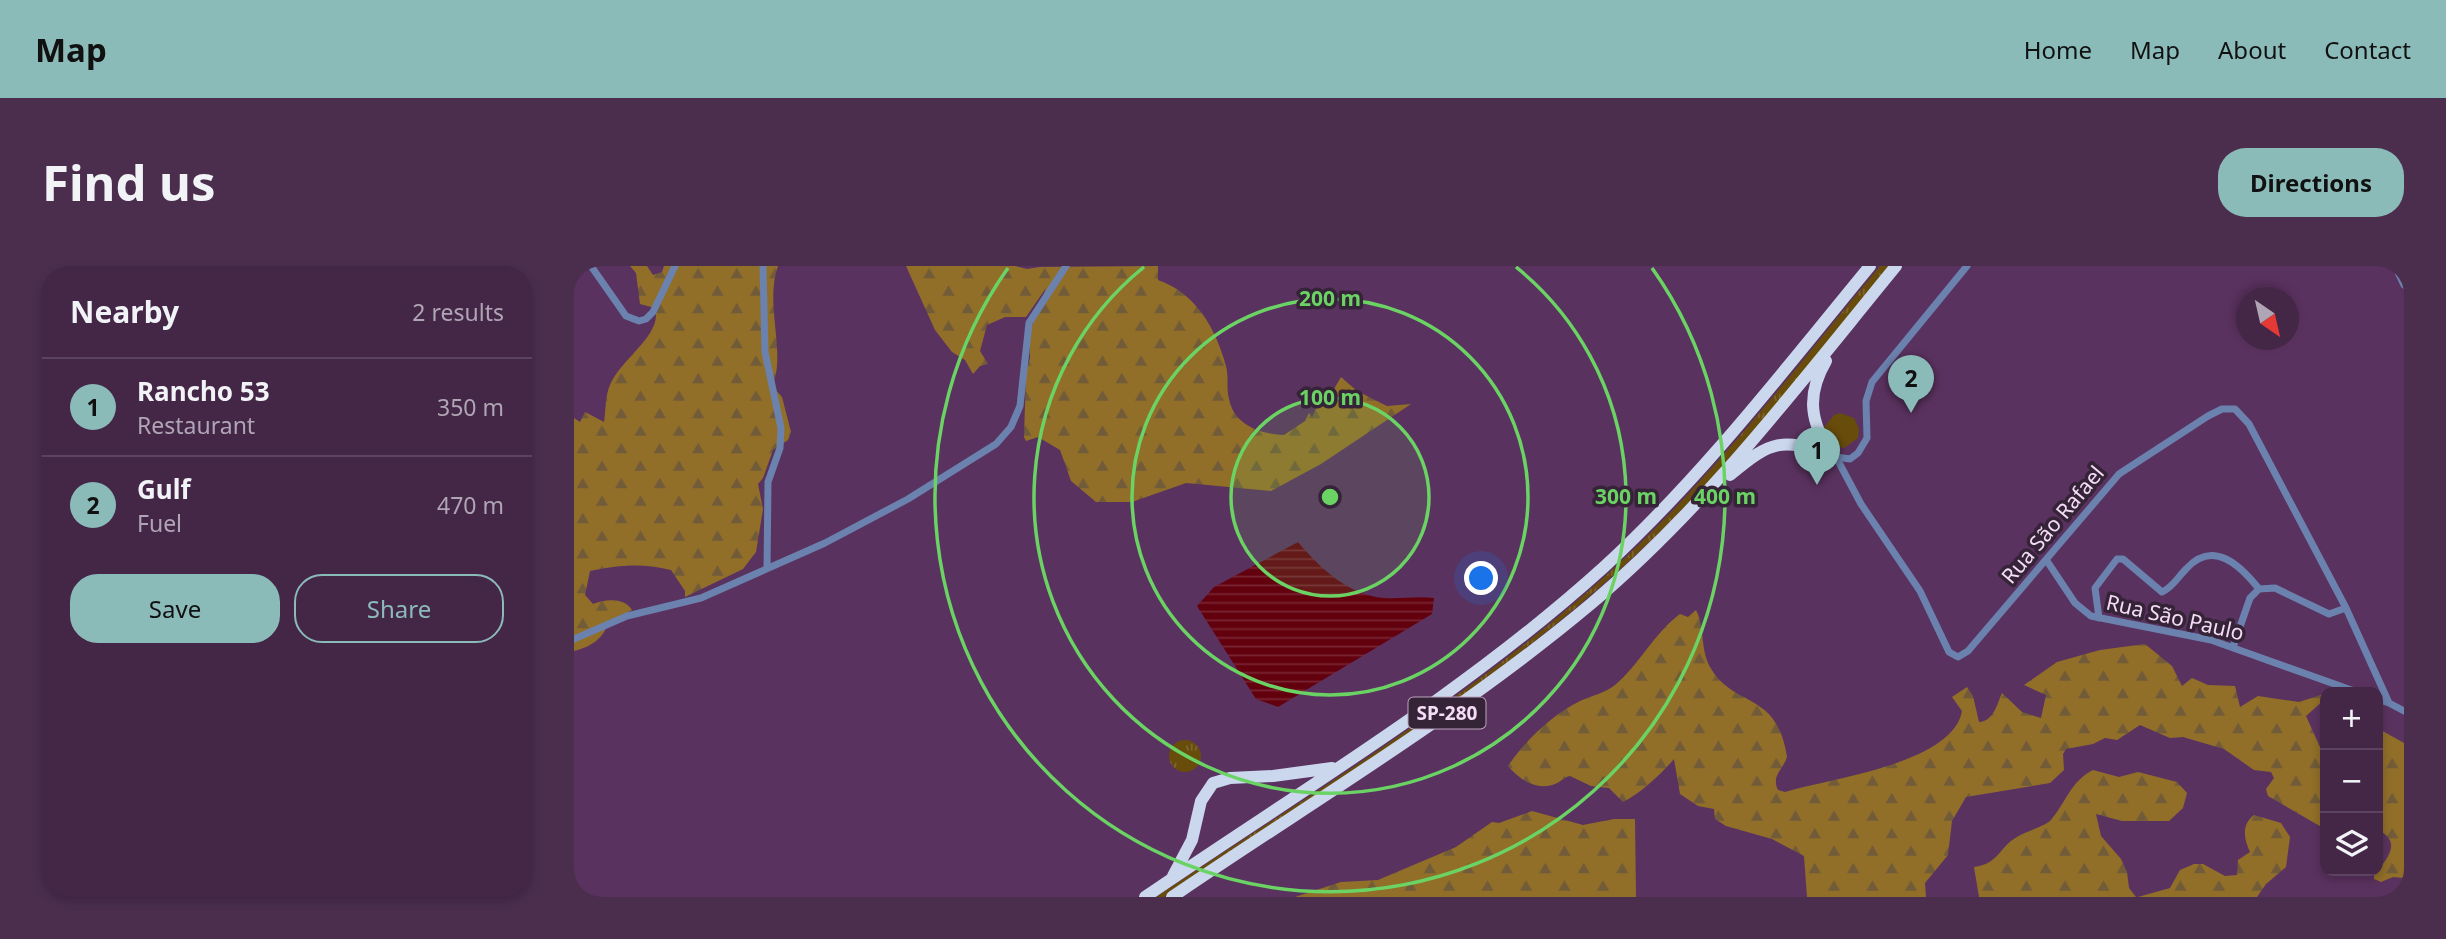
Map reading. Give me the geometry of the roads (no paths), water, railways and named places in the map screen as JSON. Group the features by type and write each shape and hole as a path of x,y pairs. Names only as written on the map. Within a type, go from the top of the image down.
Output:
{"highway":[{"name":"SP-280","path":"1145,897 1448,692 1554,611 1661,510 1745,417 1870,266"},
{"name":"SP-280","path":"1172,897 1445,715 1518,662 1592,602 1700,500 1896,266"},
{"path":"1834,456 1815,424 1812,401 1819,373 1849,324"},
{"path":"1700,500 1755,455 1769,447 1785,443 1834,456"},
{"path":"1169,881 1192,840 1201,801 1213,783 1230,778 1336,768"}],"street":[{"path":"592,266 626,316 639,321 646,320 653,312 675,266"},
{"path":"763,266 765,352 781,428 780,448 768,482 767,568"},
{"path":"574,639 627,616 701,598 825,543 908,499 996,444 1011,427 1020,406 1029,323 1066,266"},
{"path":"1834,456 1850,458 1863,448 1868,432 1865,409 1872,382 1967,266"},
{"path":"2395,266 2404,285"},
{"name":"Rua São Rafael","path":"1834,456 1861,504 1920,591 1953,656 1969,652 2128,466 2208,415 2231,408 2242,413 2249,424 2346,608 2389,703"},
{"path":"2099,618 2095,588 2119,558 2161,592 2169,589 2193,562 2217,555 2234,562 2259,589"},
{"name":"Rua São Paulo","path":"2047,561 2077,607 2099,618 2198,637 2343,687"},
{"path":"2233,647 2250,598 2259,589 2275,588 2329,614 2346,608"},
{"path":"2383,701 2404,710"}],"place":[{"name":"Gulf","path":"1911,413"},
{"name":"Rancho 53","path":"1817,485"}]}
